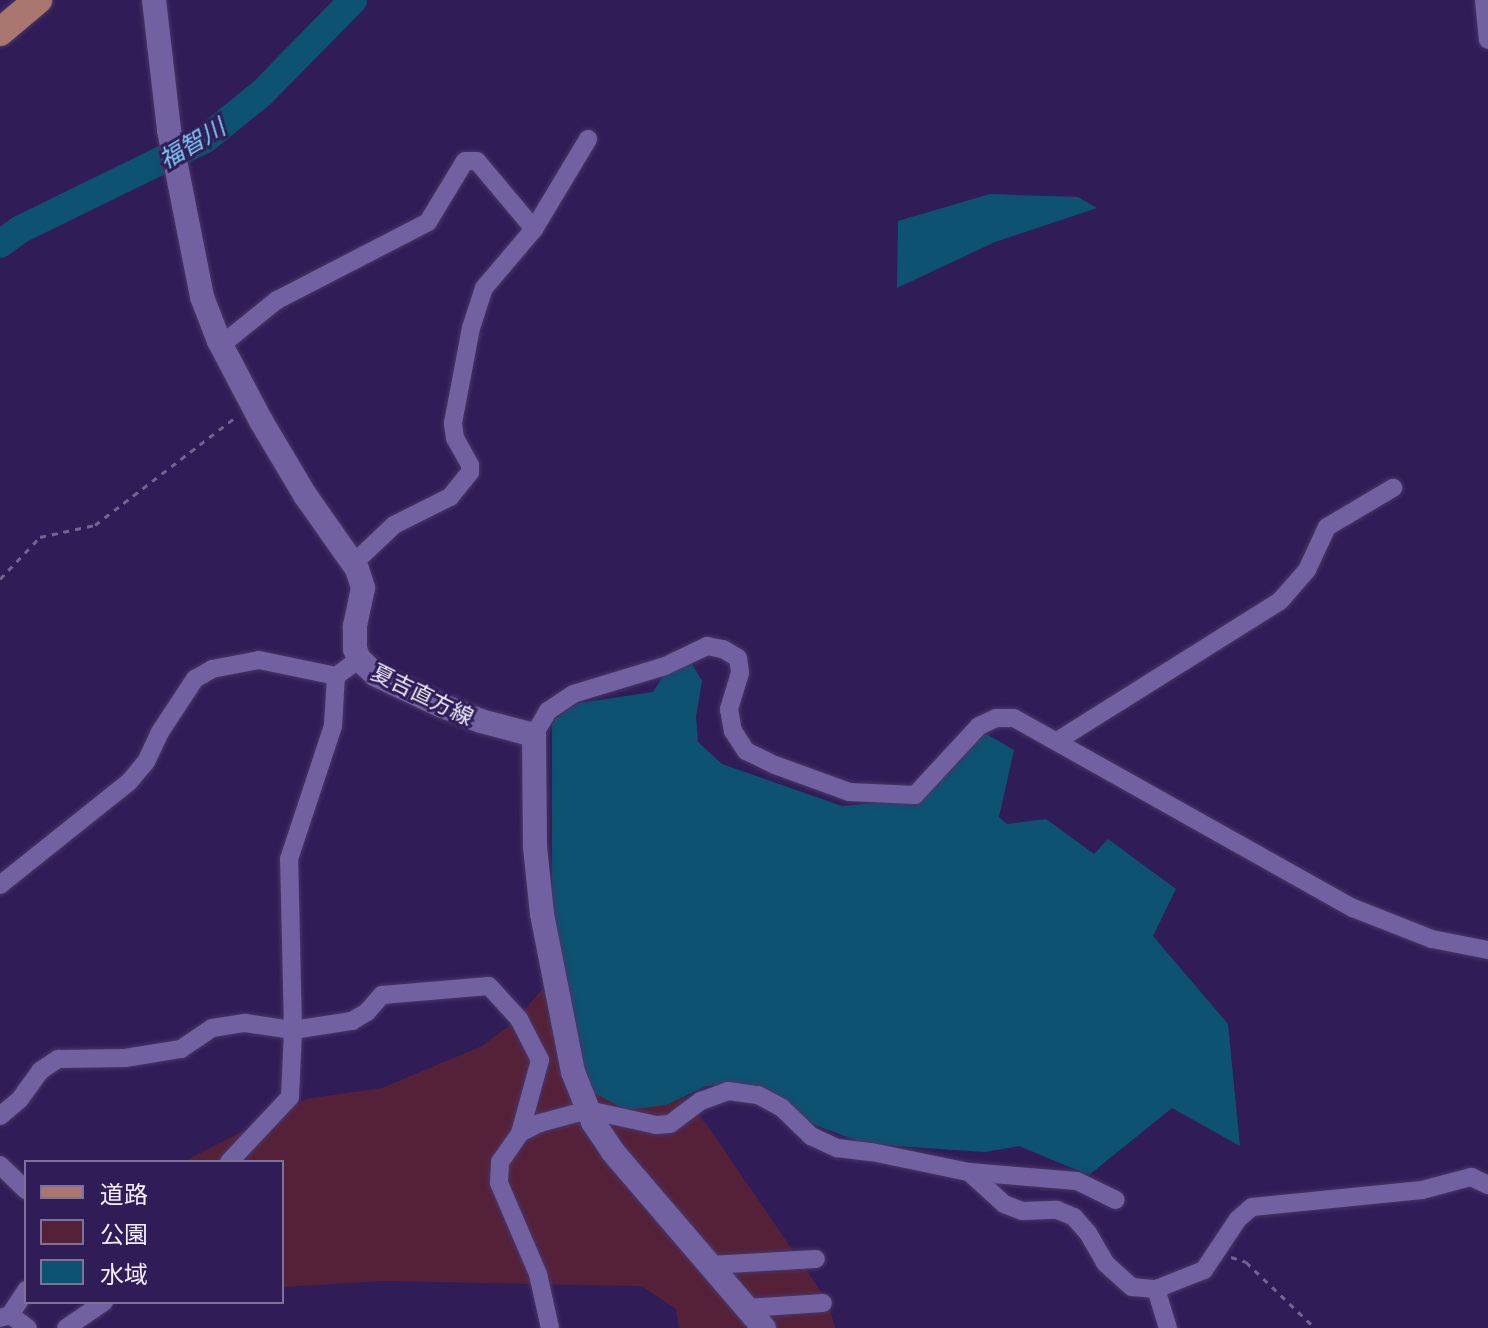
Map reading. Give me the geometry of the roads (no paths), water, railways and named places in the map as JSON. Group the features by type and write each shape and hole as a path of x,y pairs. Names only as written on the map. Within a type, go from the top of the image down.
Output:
{"main road":[{"path":"0,32 38,0"},
{"name":"夏吉直方線","path":"154,0 169,130 202,297 221,345 253,405 305,495 354,563 363,588 355,627 355,649 359,659 376,675 440,705 481,721 534,735"},
{"path":"534,735 535,847 542,914 573,1072 588,1110 613,1152 764,1328"}],"street":[{"path":"1484,0 1488,40"},
{"path":"354,563 394,525 450,497 470,472 470,465 455,438 453,423 471,328 484,288 534,229 588,139"},
{"path":"221,345 277,300 428,222 465,161 477,161 534,229"},
{"path":"1057,741 1280,601 1307,570 1327,527 1393,488"},
{"path":"534,735 548,711 573,694 665,666 707,646 723,649 738,658 740,673 729,709 733,731 746,751 849,792 915,795 979,726 996,718 1014,718 1353,908 1432,939 1488,950"},
{"path":"0,885 129,782 146,762 160,732 195,679 212,669 259,660 336,676 359,659"},
{"path":"231,1160 290,1097 293,1030 289,859 333,726 336,676"},
{"path":"0,1116 20,1099 40,1071 58,1059 125,1058 181,1049 212,1028 245,1023 293,1030 352,1021 367,1012 382,995 489,986 519,1019 540,1060 520,1133 500,1162 499,1183 538,1274 550,1328"},
{"path":"520,1133 540,1123 588,1110 656,1125 670,1124 701,1101 728,1091 758,1095 781,1107 811,1136 837,1148 969,1172 1077,1181 1116,1200"},
{"path":"0,1165 24,1188"},
{"path":"969,1172 1004,1204 1022,1211 1057,1210 1074,1217 1088,1233 1105,1263 1132,1287 1156,1289 1204,1270 1238,1219 1252,1207 1422,1190 1471,1177 1488,1185"},
{"path":"710,1265 816,1259"},
{"path":"1156,1289 1168,1328"},
{"path":"24,1293 3,1322 28,1328"},
{"path":"747,1308 823,1303"},
{"path":"66,1328 101,1304"}],"water":[{"path":"990,194 1078,197 1097,208 995,242 897,288 898,221"},
{"path":"692,664 702,681 696,717 698,742 722,764 842,806 918,799 983,732 1014,750 999,817 1007,824 1046,819 1094,854 1108,839 1176,889 1153,936 1228,1024 1240,1146 1172,1108 1089,1175 1019,1146 985,1152 866,1144 807,1122 757,1085 706,1086 666,1105 626,1110 585,1088 552,906 552,720 579,703 653,692 668,668"}],"waterway":[{"name":"福智川","path":"0,244 21,229 205,139 262,93 353,0"}]}
